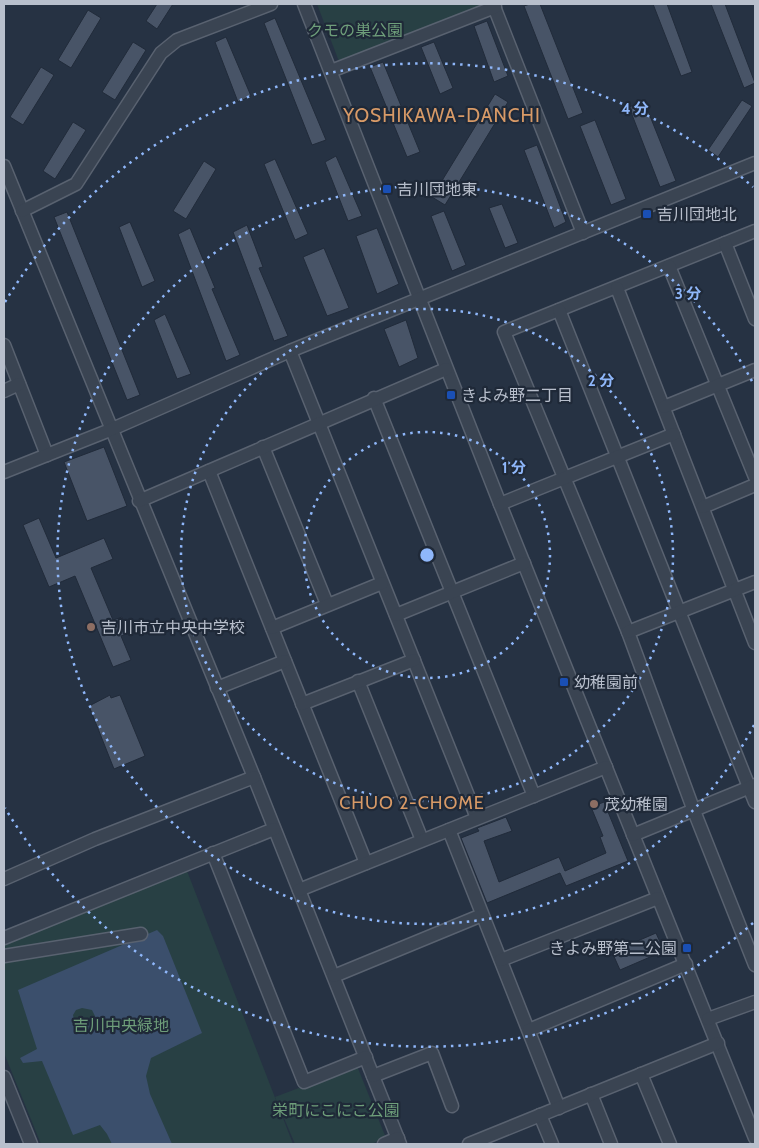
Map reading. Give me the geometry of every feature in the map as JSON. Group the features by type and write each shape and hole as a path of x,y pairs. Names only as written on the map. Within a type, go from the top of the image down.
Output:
{"street":[{"path":"22,211 76,184 160,52 169,44 271,4"},
{"path":"304,4 500,504 755,1138"},
{"path":"331,71 494,5 583,233"},
{"path":"4,472 110,430 290,351 755,163"},
{"path":"4,168 254,777 398,1138 384,1144"},
{"path":"755,232 504,332 628,632 694,811 755,965"},
{"path":"724,243 755,319"},
{"path":"669,266 755,477"},
{"path":"617,288 755,642"},
{"path":"559,310 752,786 755,802"},
{"path":"4,345 47,455"},
{"path":"290,351 477,818"},
{"path":"139,500 446,368"},
{"path":"664,407 755,370"},
{"path":"4,391 19,384"},
{"path":"374,398 534,796"},
{"path":"500,504 674,434"},
{"path":"264,447 327,604"},
{"path":"208,471 366,863"},
{"path":"702,508 755,485"},
{"path":"396,615 524,563"},
{"path":"628,632 755,582"},
{"path":"272,628 382,583"},
{"path":"302,704 414,660"},
{"path":"217,688 284,661"},
{"path":"358,682 422,840"},
{"path":"299,890 606,767"},
{"path":"4,879 104,836 254,777"},
{"path":"632,835 752,786"},
{"path":"4,938 274,829"},
{"path":"449,830 500,960 530,1030 559,1108"},
{"path":"213,853 304,1082 366,1057"},
{"path":"500,960 658,898"},
{"path":"334,976 482,914"},
{"path":"4,956 140,934"},
{"path":"530,1030 686,964"},
{"path":"708,1019 755,1002"},
{"path":"469,1144 490,1140 540,1115 718,1043"},
{"path":"373,1076 432,1054 452,1106"},
{"path":"641,1074 670,1144"},
{"path":"4,1077 7,1094 31,1144"},
{"path":"591,1094 611,1144"},
{"path":"540,1115 552,1144"}],"green space":[{"name":"クモの巣公園","path":"317,4 485,4 486,7 340,64"},
{"name":"吉川中央緑地","path":"187,871 293,1144 41,1144 4,1053 4,943"},
{"name":"栄町にこにこ公園","path":"357,1066 386,1138 371,1144 295,1144 275,1097"}],"water":[{"path":"157,930 163,936 202,1033 151,1058 146,1076 150,1094 172,1144 112,1144 100,1125 73,1135 42,1061 23,1063 20,1058 37,1049 18,990","holes":["82,1008 92,1010 100,1026 94,1020 78,1024 74,1020 73,1015 76,1010"]}],"building":[{"path":"157,4 173,4 157,29 146,21"},
{"path":"540,4 583,113 568,119 524,6"},
{"path":"653,4 667,4 692,72 681,76"},
{"path":"711,4 725,4 755,83 744,88"},
{"path":"88,10 101,18 71,68 58,60"},
{"path":"275,18 326,140 312,145 264,23"},
{"path":"487,21 508,76 494,82 474,26"},
{"path":"226,37 251,96 238,102 215,42"},
{"path":"133,42 146,50 115,100 102,92"},
{"path":"434,42 453,88 440,94 421,47"},
{"path":"383,62 420,152 407,157 370,67"},
{"path":"41,67 54,75 23,125 10,117"},
{"path":"495,94 508,102 445,205 432,197"},
{"path":"742,100 752,106 718,157 708,150"},
{"path":"644,101 676,181 660,187 629,107"},
{"path":"595,120 626,199 611,205 580,126"},
{"path":"73,122 86,130 55,179 43,171"},
{"path":"537,145 566,222 554,228 524,150"},
{"path":"336,156 362,216 348,221 325,162"},
{"path":"275,159 308,234 295,240 264,164"},
{"path":"204,161 216,169 186,219 173,211"},
{"path":"502,204 518,243 505,248 489,208"},
{"path":"444,211 466,265 452,271 431,216"},
{"path":"67,212 140,395 127,400 54,217"},
{"path":"130,222 155,281 142,287 119,227"},
{"path":"247,225 263,267 259,268 288,336 274,341 233,232"},
{"path":"190,228 215,288 212,289 240,355 226,361 178,234"},
{"path":"377,228 399,284 377,294 356,236"},
{"path":"324,248 349,308 327,316 303,257"},
{"path":"165,314 191,374 177,379 154,320"},
{"path":"406,320 418,358 399,367 384,329"},
{"path":"104,447 127,506 87,521 64,462"},
{"path":"39,518 56,558 104,538 113,559 91,568 113,620 122,617 129,633 121,636 131,660 113,667 75,576 49,587 23,525"},
{"path":"110,695 111,698 120,695 145,756 114,769 89,706"},
{"path":"604,802 628,861 566,886 560,873 487,903 461,838 479,831 477,828 506,817 512,831 484,841 499,882 559,857 565,871 606,853 600,837 603,836 591,807"},
{"path":"656,933 664,951 620,970 612,952"}],"place":[{"name":"吉川団地東","path":"387,189"},
{"name":"吉川団地北","path":"647,214"},
{"name":"きよみ野二丁目","path":"451,395"},
{"name":"吉川市立中央中学校","path":"91,627"},
{"name":"幼稚園前","path":"564,682"},
{"name":"茂幼稚園","path":"594,804"},
{"name":"きよみ野第二公園","path":"687,948"}],"district":[{"name":"YOSHIKAWA-DANCHI","path":"442,115"},
{"name":"CHUO 2-CHOME","path":"412,803"}]}
